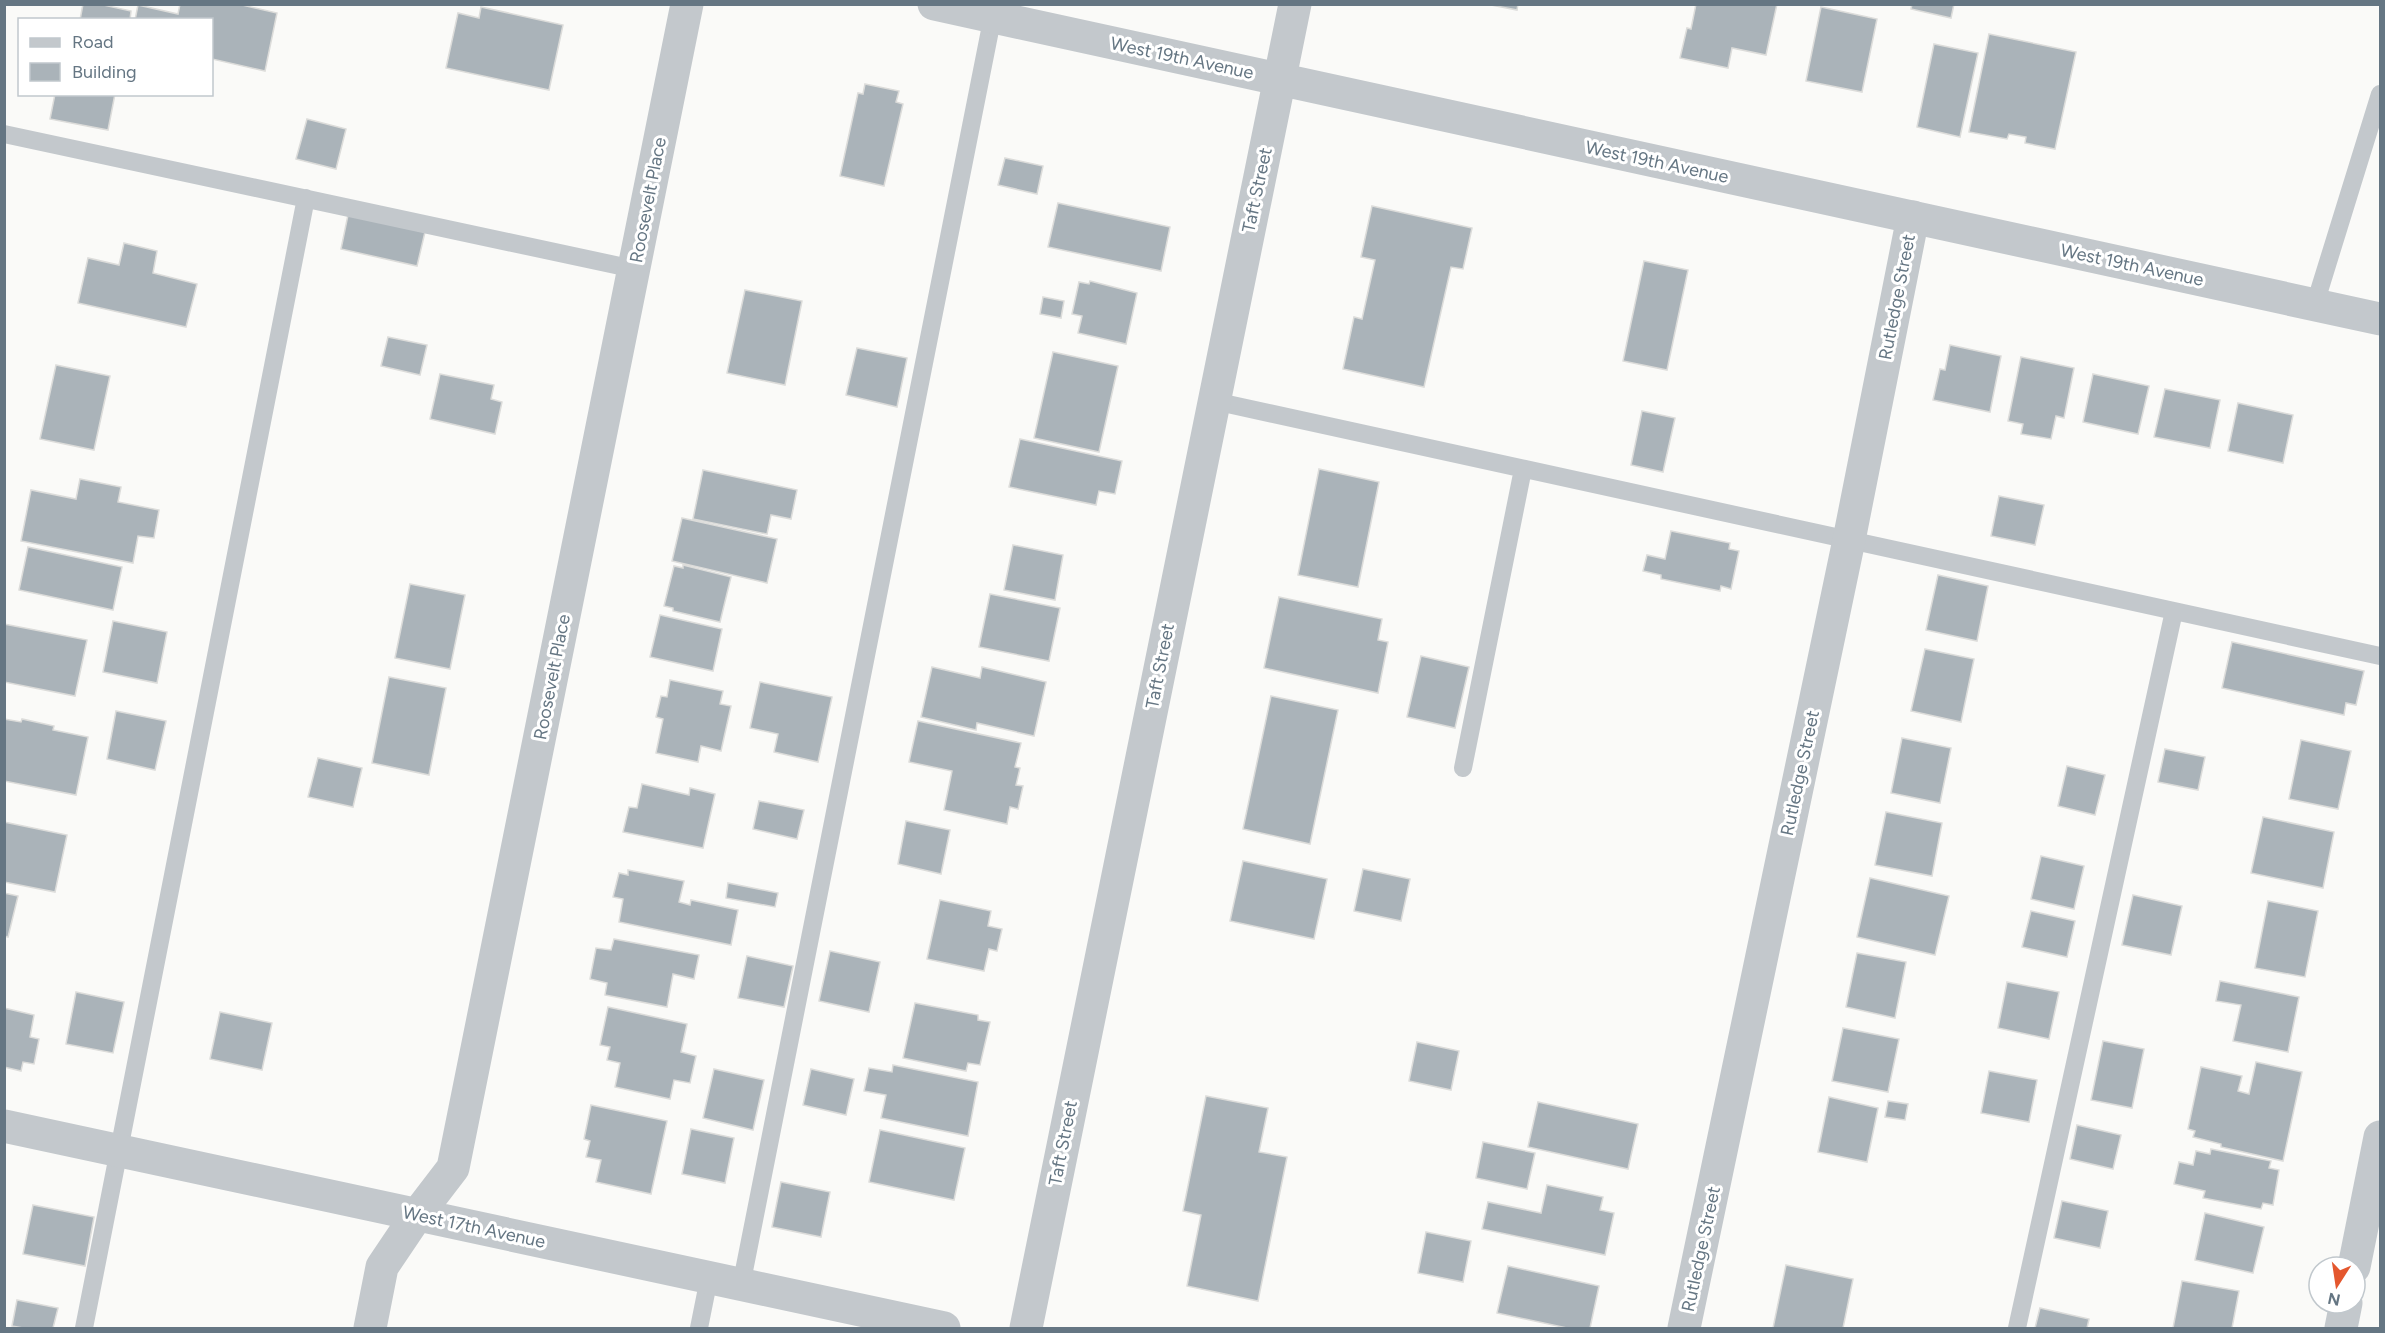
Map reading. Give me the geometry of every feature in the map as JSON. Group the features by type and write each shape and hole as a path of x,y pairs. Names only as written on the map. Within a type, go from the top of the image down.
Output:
{"street":[{"name":"Roosevelt Place","path":"370,1329 382,1267 417,1215 453,1168 687,4"},
{"name":"West 19th Avenue","path":"934,4 994,11 1280,79 2380,319"},
{"name":"Taft Street","path":"1026,1329 1295,4"},
{"name":"Rutledge Street","path":"1684,1329 1849,540 1913,217"},
{"name":"West 17th Avenue","path":"4,1126 944,1329"},
{"path":"2356,1255 2380,1137"}],"lane":[{"path":"741,1286 994,11"},
{"path":"2315,304 2380,93"},
{"path":"4,134 634,269"},
{"path":"84,1329 306,198"},
{"path":"1214,401 2380,656"},
{"path":"1463,768 1523,469"},
{"path":"2017,1329 2174,611"},
{"path":"699,1329 709,1278"}],"building":[{"path":"83,4 99,4 131,11 130,18 80,18"},
{"path":"180,4 238,4 277,13 265,71 213,59 213,18 135,18 138,5 178,14"},
{"path":"1486,4 1518,4 1517,10"},
{"path":"1696,4 1777,4 1766,55 1732,48 1728,68 1680,58 1687,28 1691,29"},
{"path":"1912,4 1954,4 1951,18 1911,9"},
{"path":"481,7 563,25 549,90 446,68 458,13 479,18"},
{"path":"1821,7 1877,19 1862,92 1806,81"},
{"path":"1989,34 2076,52 2055,149 2025,143 2026,137 2009,134 2007,139 1969,132"},
{"path":"1934,44 1978,53 1960,137 1917,127"},
{"path":"865,84 899,91 896,102 903,104 884,186 840,176 858,93 863,94"},
{"path":"55,96 115,96 108,130 50,119"},
{"path":"307,119 346,129 336,169 296,159"},
{"path":"1005,158 1043,166 1037,194 998,185"},
{"path":"1058,203 1170,227 1161,271 1048,247"},
{"path":"1372,206 1472,228 1463,269 1451,267 1424,387 1343,369 1354,317 1362,319 1375,260 1361,257"},
{"path":"348,215 425,232 417,266 341,249"},
{"path":"124,243 157,251 153,273 197,284 186,327 78,303 88,258 119,265"},
{"path":"1644,261 1688,270 1667,370 1623,361"},
{"path":"1090,281 1137,293 1126,344 1078,333 1082,316 1072,314 1079,282 1089,284"},
{"path":"745,290 802,301 785,385 727,373"},
{"path":"1043,297 1064,301 1061,318 1040,314"},
{"path":"388,337 427,345 420,375 381,366"},
{"path":"1950,345 2001,356 1990,412 1933,400 1940,369 1945,370"},
{"path":"857,348 907,358 897,407 846,395"},
{"path":"1053,352 1118,366 1099,452 1034,438"},
{"path":"2021,357 2074,368 2064,418 2056,416 2051,439 2021,434 2023,424 2008,421"},
{"path":"56,365 110,376 94,450 40,439"},
{"path":"440,374 494,385 491,399 502,402 495,434 430,419"},
{"path":"2093,374 2149,386 2138,434 2083,422"},
{"path":"2165,389 2220,400 2210,448 2154,437"},
{"path":"2238,403 2293,415 2283,463 2228,451"},
{"path":"1642,411 1675,418 1663,472 1631,465"},
{"path":"1020,439 1122,461 1115,494 1099,491 1096,505 1009,487"},
{"path":"1319,469 1379,482 1358,587 1298,575"},
{"path":"703,470 797,490 791,519 771,515 767,534 693,519"},
{"path":"80,479 121,487 118,502 159,510 154,538 138,536 133,563 21,541 31,490 76,499"},
{"path":"1999,496 2044,505 2035,545 1991,536"},
{"path":"682,518 777,539 767,583 672,561"},
{"path":"1671,531 1730,543 1729,549 1739,551 1731,589 1721,586 1720,591 1661,579 1661,575 1643,571 1647,555 1665,559"},
{"path":"1013,545 1063,555 1055,600 1004,590"},
{"path":"28,547 122,567 113,610 19,590"},
{"path":"683,565 731,577 720,622 673,611 673,608 664,606 674,566 683,568"},
{"path":"1938,575 1988,586 1977,641 1926,630"},
{"path":"410,584 465,595 450,669 395,658"},
{"path":"990,594 1060,608 1049,661 979,647"},
{"path":"1279,597 1382,619 1378,640 1388,642 1378,693 1264,668"},
{"path":"660,615 722,629 713,671 650,657"},
{"path":"113,621 167,632 157,683 103,672"},
{"path":"4,624 87,640 75,696 4,682"},
{"path":"2232,642 2364,671 2356,705 2346,703 2344,715 2222,688"},
{"path":"1925,649 1974,659 1961,722 1911,711"},
{"path":"1421,656 1469,667 1455,728 1407,717"},
{"path":"932,667 980,678 982,667 1046,682 1034,736 977,723 976,730 921,717"},
{"path":"389,677 446,688 429,775 372,763"},
{"path":"670,680 723,691 720,704 731,706 721,751 701,746 698,762 656,753 663,719 656,717 661,696 667,697"},
{"path":"760,682 832,697 818,762 774,752 778,734 750,728"},
{"path":"1271,696 1338,710 1310,844 1243,829"},
{"path":"116,711 166,721 155,770 107,759"},
{"path":"4,719 21,722 22,719 54,726 53,730 88,737 76,795 4,781"},
{"path":"918,721 1021,743 1015,767 1020,768 1016,785 1023,786 1018,809 1010,807 1007,824 944,810 952,771 909,762"},
{"path":"1902,738 1951,748 1940,803 1891,793"},
{"path":"2301,740 2351,751 2338,809 2289,799"},
{"path":"2165,749 2205,757 2198,790 2158,782"},
{"path":"318,758 362,768 353,807 308,797"},
{"path":"2067,766 2105,775 2095,815 2058,806"},
{"path":"642,784 689,795 690,788 715,794 703,848 623,832 629,807 637,808"},
{"path":"759,801 804,810 797,839 753,829"},
{"path":"1886,812 1942,823 1932,876 1875,865"},
{"path":"2263,817 2334,832 2323,888 2251,873"},
{"path":"906,821 950,830 941,874 898,864"},
{"path":"4,822 67,835 55,892 4,882"},
{"path":"2041,856 2084,866 2074,909 2031,899"},
{"path":"1243,861 1327,879 1314,939 1230,921"},
{"path":"1363,869 1410,879 1401,921 1354,911"},
{"path":"628,870 684,881 679,902 690,905 691,900 738,910 731,945 619,922 623,899 613,897 619,873 628,875"},
{"path":"1870,878 1949,896 1935,955 1857,937"},
{"path":"728,883 778,893 775,907 726,898"},
{"path":"4,893 18,896 8,937 4,936"},
{"path":"2133,895 2182,906 2171,955 2122,945"},
{"path":"940,900 991,911 988,926 1002,929 997,951 989,949 984,971 927,959"},
{"path":"2268,901 2318,911 2305,977 2255,968"},
{"path":"2031,911 2075,921 2067,957 2022,947"},
{"path":"614,939 699,955 694,979 673,974 667,1007 605,995 607,983 590,979 596,948 611,950"},
{"path":"830,951 880,962 869,1012 819,1001"},
{"path":"1857,953 1906,962 1895,1018 1846,1007"},
{"path":"747,956 793,966 784,1007 738,998"},
{"path":"2220,981 2299,997 2288,1052 2233,1041 2241,1005 2216,1001"},
{"path":"2007,982 2059,992 2049,1039 1998,1028"},
{"path":"76,992 124,1002 113,1053 66,1044"},
{"path":"915,1003 978,1015 978,1020 990,1022 980,1065 968,1063 966,1071 903,1058"},
{"path":"608,1007 687,1024 681,1052 696,1056 690,1083 674,1080 670,1099 615,1087 620,1063 607,1060 610,1047 600,1045"},
{"path":"4,1008 34,1015 30,1037 39,1039 34,1064 23,1062 21,1071 4,1067"},
{"path":"220,1012 272,1023 262,1070 210,1059"},
{"path":"1843,1028 1899,1039 1888,1092 1832,1081"},
{"path":"2103,1041 2144,1049 2132,1108 2091,1100"},
{"path":"1417,1042 1459,1051 1451,1090 1409,1081"},
{"path":"2256,1062 2302,1072 2283,1161 2221,1147 2221,1144 2193,1137 2195,1131 2188,1129 2201,1067 2242,1076 2238,1091 2249,1094"},
{"path":"893,1065 978,1082 968,1136 881,1118 886,1095 864,1091 869,1068 892,1072"},
{"path":"714,1069 764,1080 753,1130 703,1118"},
{"path":"811,1069 854,1079 846,1115 803,1105"},
{"path":"1989,1071 2037,1080 2029,1122 1981,1113"},
{"path":"1206,1096 1268,1108 1259,1152 1287,1157 1258,1301 1187,1286 1201,1215 1183,1211"},
{"path":"1829,1097 1878,1108 1867,1162 1818,1152"},
{"path":"1888,1101 1908,1104 1905,1120 1885,1117"},
{"path":"1538,1102 1638,1124 1628,1169 1528,1147"},
{"path":"591,1105 667,1121 651,1194 596,1182 601,1160 586,1157 590,1141 584,1139"},
{"path":"2077,1125 2121,1135 2113,1169 2070,1159"},
{"path":"691,1129 734,1138 725,1183 682,1174"},
{"path":"880,1130 965,1148 954,1200 869,1182"},
{"path":"1483,1142 1535,1153 1527,1189 1476,1178"},
{"path":"2211,1149 2271,1161 2269,1168 2279,1170 2273,1205 2263,1203 2261,1209 2203,1198 2205,1191 2174,1184 2179,1162 2193,1165 2196,1151 2210,1154"},
{"path":"781,1182 830,1192 821,1237 772,1227"},
{"path":"1547,1185 1603,1197 1600,1210 1614,1213 1605,1255 1482,1229 1488,1202 1541,1213"},
{"path":"2062,1201 2108,1211 2100,1248 2054,1238"},
{"path":"33,1205 94,1217 85,1266 23,1254"},
{"path":"2205,1213 2264,1227 2253,1273 2195,1260"},
{"path":"1426,1232 1471,1241 1463,1282 1418,1273"},
{"path":"1786,1265 1853,1279 1843,1328 1773,1328"},
{"path":"1508,1266 1599,1286 1590,1328 1567,1328 1497,1313"},
{"path":"2182,1281 2239,1291 2232,1328 2173,1328"},
{"path":"17,1300 58,1308 53,1328 12,1326"},
{"path":"2040,1308 2089,1319 2087,1328 2035,1328"}]}
